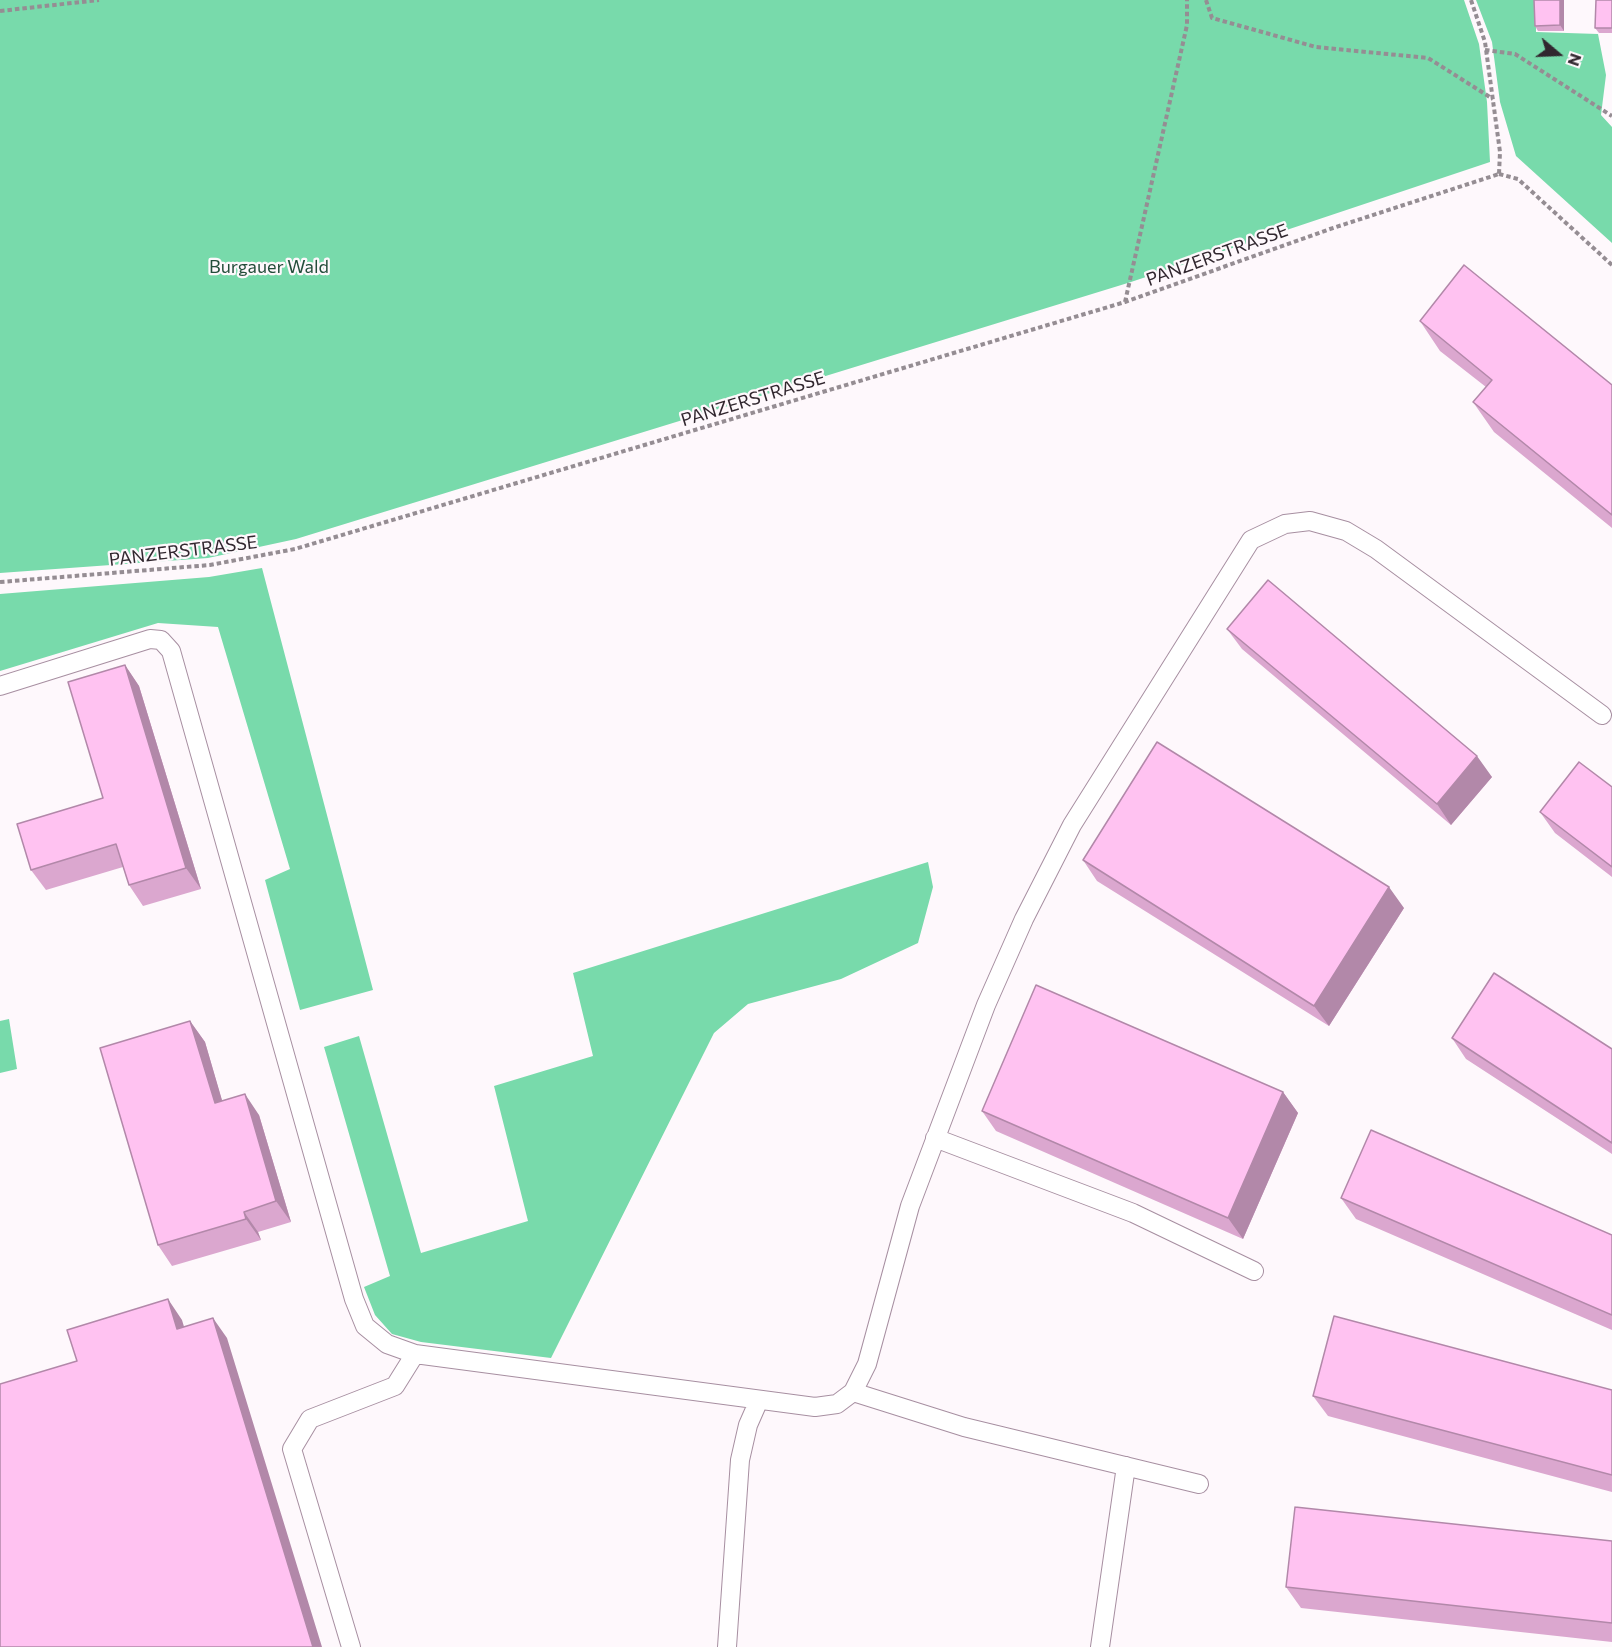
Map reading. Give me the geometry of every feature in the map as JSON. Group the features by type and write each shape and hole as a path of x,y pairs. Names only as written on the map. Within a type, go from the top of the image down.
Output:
{"lane":[{"path":"0,686 150,639 161,640 171,651 354,1299 365,1326 387,1344 415,1354 815,1407 837,1404 854,1392 867,1364 910,1206 986,1005 1024,919 1072,825 1251,540 1285,524 1310,521 1346,531 1376,549 1602,715"},
{"path":"935,1138 1133,1213 1254,1271"},
{"path":"351,1647 292,1449 310,1419 395,1386 415,1354"},
{"path":"854,1392 964,1426 1199,1484"},
{"path":"727,1647 740,1460 748,1425 759,1400"},
{"path":"1100,1647 1126,1466"}],"path":[{"path":"0,11 99,0"},
{"path":"1125,302 1185,36 1187,0"},
{"path":"1206,0 1212,18 1316,46 1428,58 1493,99"},
{"path":"1471,0 1485,50 1493,99 1500,152 1499,174 1518,179 1612,265"},
{"path":"1485,50 1515,54 1612,116"},
{"name":"PANZERSTRASSE","path":"0,582 210,565 295,549 1125,302 1330,229 1499,174"}],"green space":[{"name":"Burgauer Wald","path":"0,0 1464,0 1479,44 1487,102 1490,162 1131,282 296,539 208,558 0,573"},
{"path":"1476,0 1536,0 1536,32 1598,34 1606,75 1601,115 1612,127 1612,243 1516,156 1500,102 1492,42"},
{"path":"262,568 373,990 300,1010 265,880 290,869 218,627 158,623 0,671 0,594 209,577"},
{"path":"928,862 933,887 918,943 841,979 748,1004 714,1033 551,1358 421,1342 392,1334 375,1315 364,1287 390,1276 324,1047 359,1036 421,1253 528,1221 494,1086 593,1056 573,973"},
{"path":"9,1019 17,1069 0,1073 0,1021"}],"building":[{"path":"1534,0 1560,0 1560,25 1535,26"},
{"path":"1596,0 1612,0 1612,28 1595,28"},
{"path":"1464,265 1612,385 1612,515 1473,402 1492,380 1420,321"},
{"path":"1268,580 1477,756 1437,804 1227,629"},
{"path":"125,665 186,868 129,885 116,844 31,870 17,824 103,798 68,682"},
{"path":"1157,742 1389,887 1314,1006 1083,860"},
{"path":"1579,762 1612,787 1612,867 1540,812"},
{"path":"1494,973 1612,1049 1612,1143 1452,1038"},
{"path":"1036,985 1283,1092 1228,1218 982,1111"},
{"path":"190,1021 215,1103 245,1094 276,1201 244,1212 246,1219 158,1245 100,1048"},
{"path":"1371,1130 1612,1235 1612,1315 1341,1198"},
{"path":"168,1299 177,1329 213,1318 313,1647 0,1647 0,1384 77,1361 67,1330"},
{"path":"1334,1316 1612,1390 1612,1475 1313,1396"},
{"path":"1295,1507 1612,1541 1612,1623 1286,1587"}]}
